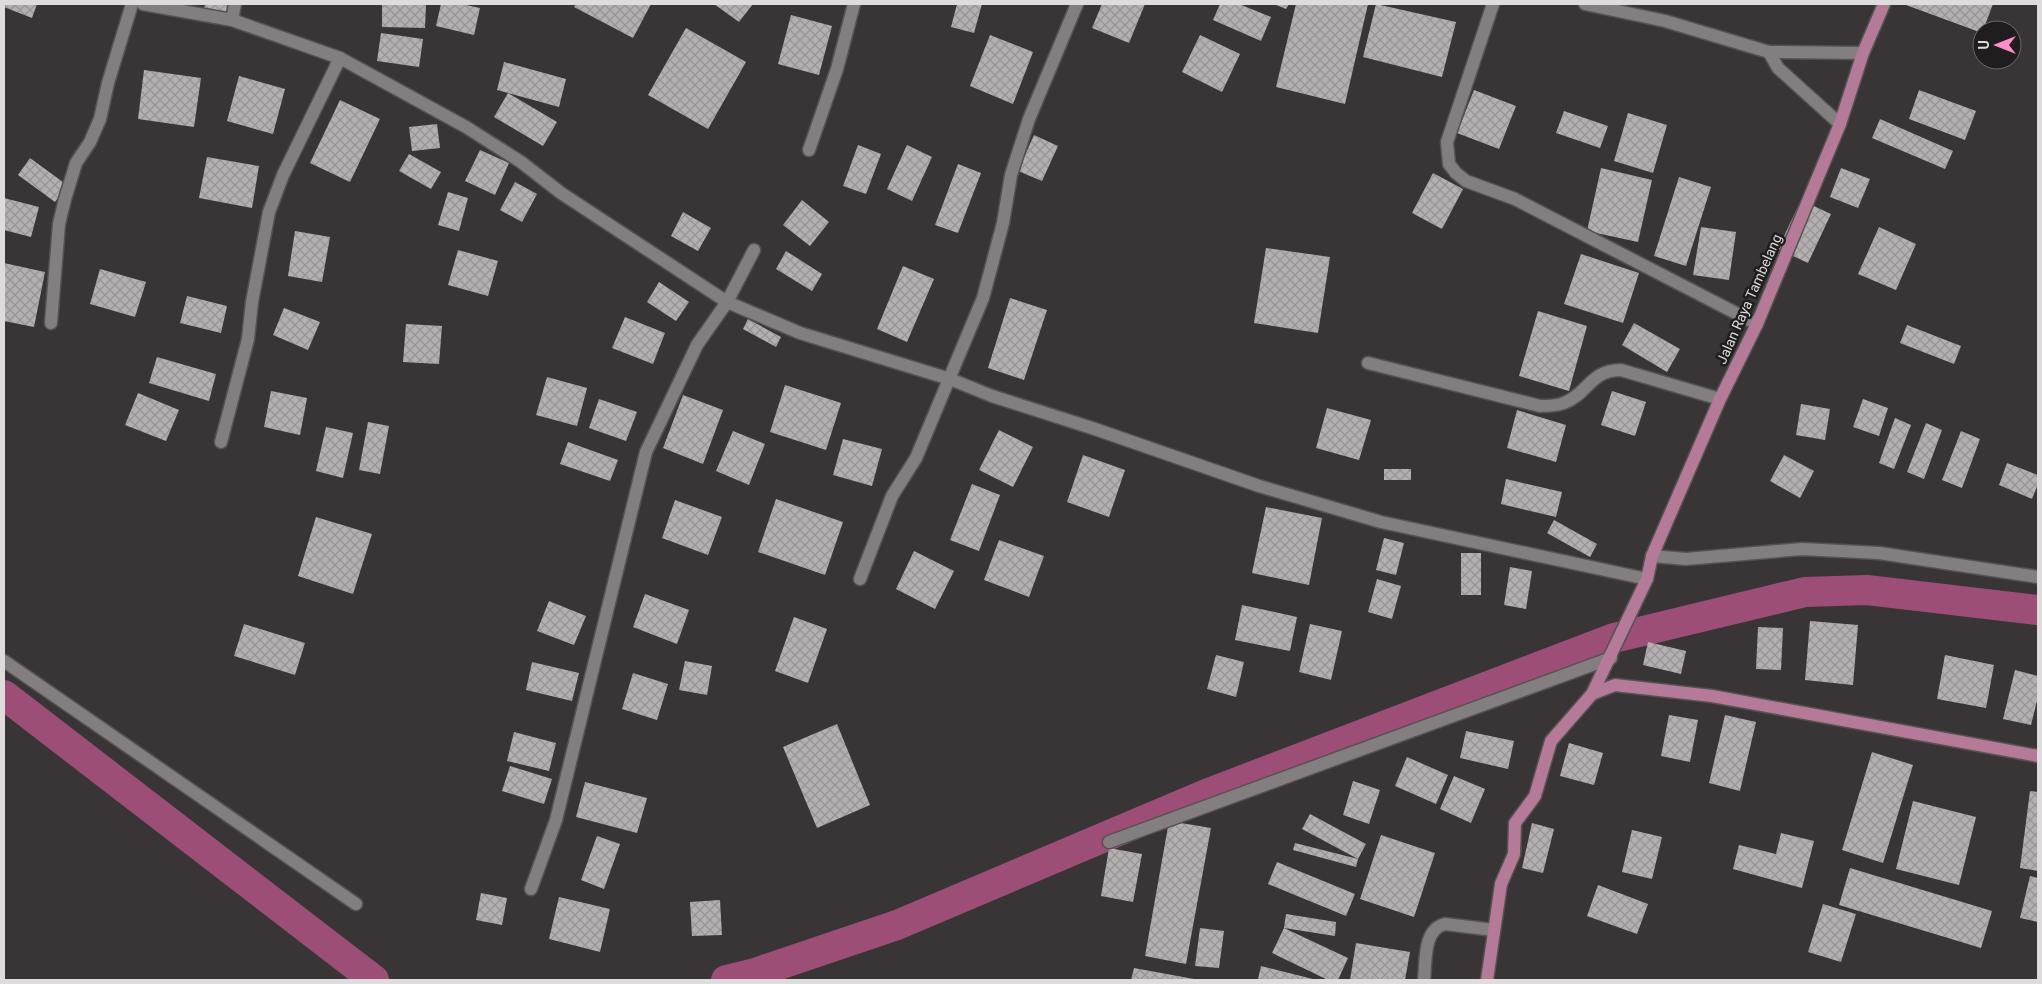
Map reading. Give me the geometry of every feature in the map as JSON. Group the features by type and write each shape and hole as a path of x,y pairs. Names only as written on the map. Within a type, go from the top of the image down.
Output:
{"main road":[{"name":"Jalan Raya Tambelang","path":"1611,658 1647,579 1652,556 1720,399 1757,324 1840,124 1863,53 1884,4"},
{"path":"1487,980 1500,884 1514,854 1515,823 1535,796 1551,741 1592,694 1611,658"},
{"path":"1592,694 1615,684 1712,696 2038,756"}],"street":[{"path":"50,323 58,224 76,163 90,142 100,118 108,83 132,4"},
{"path":"143,4 232,20 340,58 501,149 538,174 561,193 727,302 800,333 950,379 992,396 1095,429 1259,486 1381,522 1647,579"},
{"path":"232,20 235,4"},
{"path":"809,150 838,69 854,4"},
{"path":"860,579 892,496 916,458 983,298 1003,223 1011,175 1029,119 1077,4"},
{"path":"1493,4 1447,142 1447,157 1456,172 1466,180 1515,199 1757,324"},
{"path":"1585,4 1665,21 1769,52 1863,53"},
{"path":"1769,52 1778,68 1840,124"},
{"path":"221,442 248,339 254,285 269,212 283,175 340,58"},
{"path":"531,889 556,820 646,452 697,345 727,302 754,250"},
{"path":"1368,363 1540,406 1565,403 1600,373 1612,370 1621,370 1720,399"},
{"path":"1652,556 1686,559 1802,549 1879,553 2038,577"},
{"path":"1109,842 1611,658"},
{"path":"4,661 356,904"},
{"path":"1424,980 1428,941 1431,933 1439,925 1445,924 1494,930"}],"building":[{"path":"4,4 37,4 32,18 4,7"},
{"path":"205,4 228,4 226,13 204,9"},
{"path":"382,4 426,4 425,28 382,27"},
{"path":"441,4 461,4 480,8 474,35 436,26"},
{"path":"576,4 651,4 633,38 574,7"},
{"path":"714,4 753,4 739,22"},
{"path":"957,4 982,4 974,33 951,27"},
{"path":"1102,4 1145,4 1129,43 1092,28"},
{"path":"1220,4 1239,4 1271,17 1261,41 1213,20"},
{"path":"1274,4 1289,4 1286,9"},
{"path":"1296,4 1368,4 1345,104 1276,87"},
{"path":"1376,4 1456,22 1442,77 1363,57"},
{"path":"1993,4 1987,20 1972,20 1972,29 1906,5"},
{"path":"791,15 832,26 819,75 778,64"},
{"path":"686,28 746,62 708,129 648,95"},
{"path":"381,33 423,39 419,67 377,61"},
{"path":"990,35 1033,52 1013,104 970,86"},
{"path":"1200,35 1240,54 1222,92 1182,72"},
{"path":"504,62 566,79 559,107 497,90"},
{"path":"144,70 201,78 194,127 138,119"},
{"path":"239,76 285,89 273,134 227,121"},
{"path":"1474,90 1516,106 1499,149 1457,133"},
{"path":"1919,90 1976,111 1965,140 1909,119"},
{"path":"508,93 557,122 543,146 494,117"},
{"path":"340,100 380,119 350,182 310,163"},
{"path":"1564,111 1608,126 1600,148 1556,133"},
{"path":"1628,113 1667,125 1653,173 1614,161"},
{"path":"1880,119 1953,151 1945,169 1872,138"},
{"path":"437,124 440,148 412,151 409,127"},
{"path":"1034,135 1058,146 1042,181 1018,171"},
{"path":"858,145 881,154 866,194 843,186"},
{"path":"907,145 932,157 912,201 887,189"},
{"path":"480,150 509,163 495,195 465,181"},
{"path":"409,154 441,172 431,189 399,171"},
{"path":"207,157 259,166 252,208 199,198"},
{"path":"30,158 67,185 55,202 18,175"},
{"path":"958,164 981,173 958,233 935,225"},
{"path":"1601,168 1652,180 1638,242 1587,231"},
{"path":"1841,168 1870,179 1858,208 1830,197"},
{"path":"1433,173 1463,189 1442,229 1412,213"},
{"path":"1679,177 1711,187 1686,266 1654,256"},
{"path":"515,182 537,194 522,222 500,210"},
{"path":"448,192 468,198 459,231 438,225"},
{"path":"4,198 39,207 31,237 4,230"},
{"path":"802,200 829,222 810,246 783,225"},
{"path":"1801,200 1831,214 1808,263 1778,249"},
{"path":"683,212 711,228 698,251 671,236"},
{"path":"1701,227 1736,232 1729,280 1693,275"},
{"path":"1879,227 1916,244 1896,290 1858,274"},
{"path":"295,231 330,237 322,282 288,276"},
{"path":"1266,248 1330,257 1318,333 1254,323"},
{"path":"458,250 498,261 488,296 448,285"},
{"path":"786,251 822,274 812,291 776,269"},
{"path":"1581,254 1639,273 1623,323 1564,304"},
{"path":"4,263 45,272 34,327 4,321"},
{"path":"903,266 934,279 907,342 877,329"},
{"path":"100,269 146,282 135,317 90,304"},
{"path":"659,282 689,302 676,321 647,302"},
{"path":"187,296 227,306 221,333 180,323"},
{"path":"1010,298 1047,310 1024,380 988,368"},
{"path":"284,308 320,322 308,350 273,335"},
{"path":"1538,311 1587,326 1569,391 1519,376"},
{"path":"625,317 665,333 653,364 612,348"},
{"path":"748,319 781,337 776,347 743,329"},
{"path":"1634,323 1680,349 1667,372 1622,345"},
{"path":"406,324 442,326 439,364 403,362"},
{"path":"1907,325 1961,346 1954,364 1900,343"},
{"path":"157,357 216,374 209,401 149,383"},
{"path":"547,377 587,388 577,426 536,415"},
{"path":"785,385 841,403 826,450 770,432"},
{"path":"271,391 307,398 300,435 264,427"},
{"path":"1612,391 1646,402 1635,436 1601,425"},
{"path":"138,393 179,410 166,441 125,425"},
{"path":"683,395 723,410 703,464 663,448"},
{"path":"599,399 637,412 626,441 589,428"},
{"path":"1863,399 1888,408 1879,436 1853,427"},
{"path":"1801,404 1830,409 1825,440 1796,435"},
{"path":"1327,408 1371,420 1359,460 1316,448"},
{"path":"1517,410 1566,425 1556,462 1507,448"},
{"path":"1895,418 1911,425 1894,469 1879,463"},
{"path":"368,422 389,426 380,474 359,470"},
{"path":"1926,423 1942,430 1924,479 1907,472"},
{"path":"326,427 353,433 343,478 316,471"},
{"path":"999,430 1033,447 1013,487 979,470"},
{"path":"733,431 765,444 749,485 716,471"},
{"path":"1961,431 1980,439 1962,488 1942,480"},
{"path":"843,439 882,449 872,486 833,475"},
{"path":"568,442 618,460 610,481 560,464"},
{"path":"1083,455 1125,470 1109,517 1067,502"},
{"path":"1784,455 1814,471 1800,498 1770,481"},
{"path":"2007,463 2038,475 2038,484 2032,499 1999,485"},
{"path":"1384,469 1411,469 1411,480 1384,480"},
{"path":"1506,479 1562,492 1556,517 1501,504"},
{"path":"972,484 1000,495 979,551 950,540"},
{"path":"776,499 843,522 825,575 758,552"},
{"path":"675,500 722,517 708,555 662,538"},
{"path":"1266,507 1322,518 1309,585 1252,573"},
{"path":"316,517 372,534 353,594 298,576"},
{"path":"1554,520 1597,544 1590,557 1547,533"},
{"path":"1384,538 1404,543 1396,575 1376,570"},
{"path":"999,540 1044,556 1029,597 984,580"},
{"path":"914,551 954,571 935,609 896,589"},
{"path":"1461,553 1481,553 1481,595 1461,595"},
{"path":"1510,567 1532,571 1526,609 1504,605"},
{"path":"1377,579 1401,586 1392,619 1368,612"},
{"path":"645,594 689,610 677,644 633,627"},
{"path":"549,601 586,616 574,645 537,631"},
{"path":"1242,605 1297,617 1290,651 1235,640"},
{"path":"794,617 827,629 808,683 775,671"},
{"path":"1810,621 1858,625 1853,685 1805,680"},
{"path":"244,624 305,643 295,675 234,656"},
{"path":"1310,624 1342,631 1331,680 1299,672"},
{"path":"1758,627 1783,628 1781,670 1756,669"},
{"path":"1648,642 1686,651 1681,674 1643,665"},
{"path":"1216,655 1244,662 1236,697 1207,689"},
{"path":"1945,655 1994,665 1986,708 1937,699"},
{"path":"685,661 712,666 707,695 679,690"},
{"path":"532,662 579,673 572,701 526,690"},
{"path":"2015,670 2038,676 2038,697 2031,725 2003,719"},
{"path":"633,673 668,684 657,720 622,709"},
{"path":"1669,715 1698,720 1690,762 1661,756"},
{"path":"1725,715 1756,722 1740,791 1709,783"},
{"path":"837,724 870,805 817,828 783,747"},
{"path":"1466,731 1514,741 1508,769 1460,758"},
{"path":"514,732 556,743 549,771 507,761"},
{"path":"1569,743 1603,753 1594,785 1560,776"},
{"path":"1872,752 1913,765 1883,863 1842,850"},
{"path":"1407,757 1448,775 1436,804 1395,786"},
{"path":"510,766 552,779 544,804 502,791"},
{"path":"1454,776 1485,789 1471,823 1440,809"},
{"path":"1353,781 1380,790 1369,824 1343,815"},
{"path":"585,782 647,798 637,833 576,817"},
{"path":"2030,791 2038,792 2038,871 2020,868"},
{"path":"1913,801 1976,817 1959,885 1896,869"},
{"path":"1310,814 1366,844 1358,859 1302,829"},
{"path":"1169,821 1211,828 1186,964 1145,956"},
{"path":"1532,823 1554,829 1543,873 1522,868"},
{"path":"1632,830 1662,837 1652,879 1622,872"},
{"path":"1781,833 1814,841 1802,888 1733,869 1739,845 1776,854"},
{"path":"1381,835 1435,853 1414,917 1360,899"},
{"path":"597,836 620,844 604,889 581,880"},
{"path":"1295,843 1358,859 1356,867 1293,850"},
{"path":"1109,848 1142,854 1133,902 1101,896"},
{"path":"1277,862 1355,894 1346,916 1268,884"},
{"path":"1850,868 1992,911 1981,948 1839,905"},
{"path":"2030,876 2038,878 2038,922 2020,918"},
{"path":"1598,885 1648,904 1637,934 1587,916"},
{"path":"481,893 507,898 502,925 476,920"},
{"path":"559,897 610,909 600,952 549,939"},
{"path":"720,900 722,935 692,936 690,902"},
{"path":"1823,904 1856,914 1841,962 1808,952"},
{"path":"1286,914 1336,922 1335,936 1284,928"},
{"path":"1200,928 1224,931 1219,968 1195,966"},
{"path":"1284,928 1348,958 1338,980 1328,980 1272,953"},
{"path":"1356,943 1410,952 1405,980 1350,980"},
{"path":"1261,966 1317,980 1258,979"},
{"path":"1134,968 1194,979 1194,980 1131,980"}],"waterway":[{"path":"726,980 755,973 897,925 1206,794 1614,638 1805,592 1867,590 2038,610"},
{"path":"4,695 374,980"}]}
